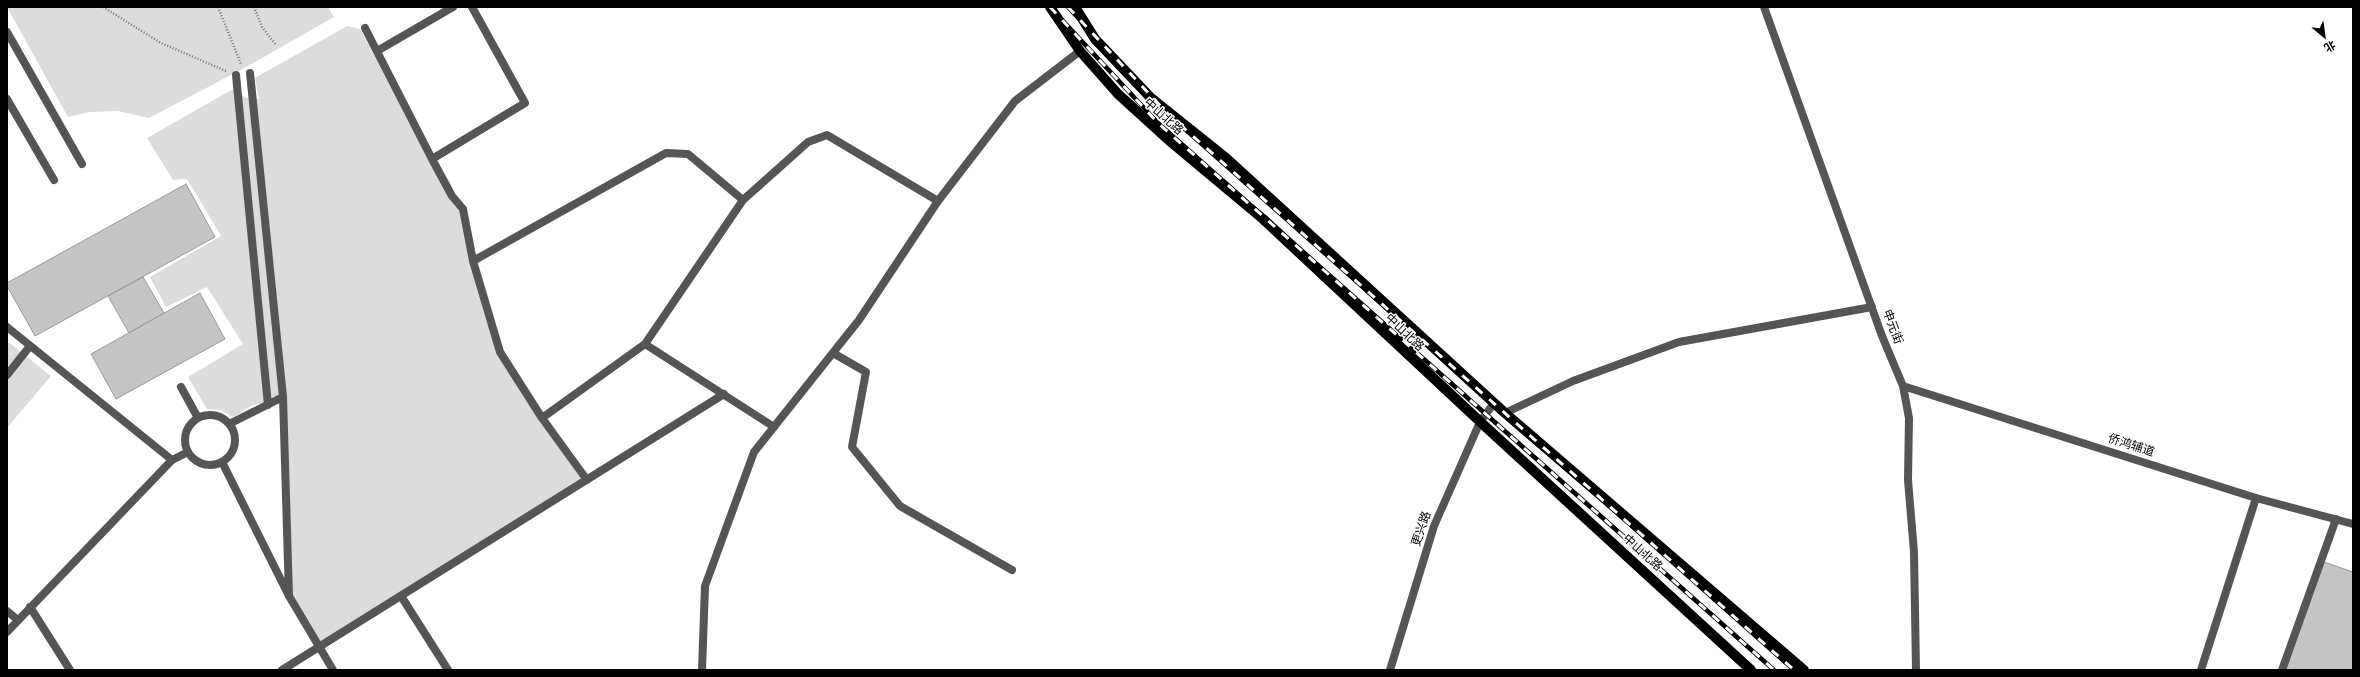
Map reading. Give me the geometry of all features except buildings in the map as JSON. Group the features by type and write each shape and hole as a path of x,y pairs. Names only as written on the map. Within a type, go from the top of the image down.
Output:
{"main road":[{"name":"中山北路","path":"1050,7 1080,51 1118,94 1172,143 1263,219 1480,422 1752,670"},
{"path":"1075,7 1095,38 1151,98 1226,158 1505,413 1804,670"}],"street":[{"path":"376,51 453,7"},
{"path":"432,159 525,103 472,7"},
{"name":"申元街","path":"1764,7 1872,307 1903,386 1909,418 1908,480 1914,552 1916,670"},
{"path":"365,28 452,196 463,209 473,261 500,352 542,418 587,480"},
{"path":"7,32 82,164"},
{"path":"702,670 705,586 754,452 859,320 938,201 1015,101 1080,51"},
{"path":"250,73 283,397 289,596"},
{"path":"236,75 268,405"},
{"path":"7,100 54,180"},
{"path":"542,418 645,344 743,200 808,142 828,135 938,201"},
{"path":"473,261 666,153 688,154 743,200"},
{"path":"1505,413 1573,381 1679,342 1872,307"},
{"path":"7,326 172,460"},
{"path":"645,344 774,427"},
{"path":"7,375 30,346"},
{"path":"833,353 866,372 852,447 900,506 1012,570"},
{"name":"侨鸿辅道","path":"1903,386 2256,498 2353,524"},
{"path":"181,387 198,418"},
{"path":"282,670 724,394"},
{"path":"229,424 283,397"},
{"name":"更兴路","path":"1390,670 1434,526 1480,422 1494,403"},
{"path":"215,416 229,424 233,432 233,449 222,462 207,465 193,458 188,452 185,437 192,423 198,418 215,416"},
{"path":"7,632 172,460 188,452"},
{"path":"222,462 289,596 333,670"},
{"path":"2201,670 2256,498"},
{"path":"2282,670 2336,519"},
{"path":"401,596 448,670"},
{"path":"30,607 70,670"},
{"path":"7,611 18,620"}],"path":[{"path":"103,7 161,43 236,75"},
{"path":"218,7 239,61 250,73"},
{"path":"254,7 262,27 276,45"}],"shaded area":[{"path":"7,7 328,7 334,17 250,65 149,118 118,111 90,112 68,117"},
{"path":"347,26 360,29 452,196 463,209 500,352 587,480 319,647 289,596 283,397 251,406 233,417 221,410 207,409 188,377 243,344 207,287 166,307 150,277 221,236 187,179 173,180 147,138 233,89 246,98 259,99 255,78"},
{"path":"7,341 51,376 7,428"}],"railway":[{"path":"1050,7 1158,123 1774,670"},
{"path":"1068,7 1168,114 1794,670"}]}
